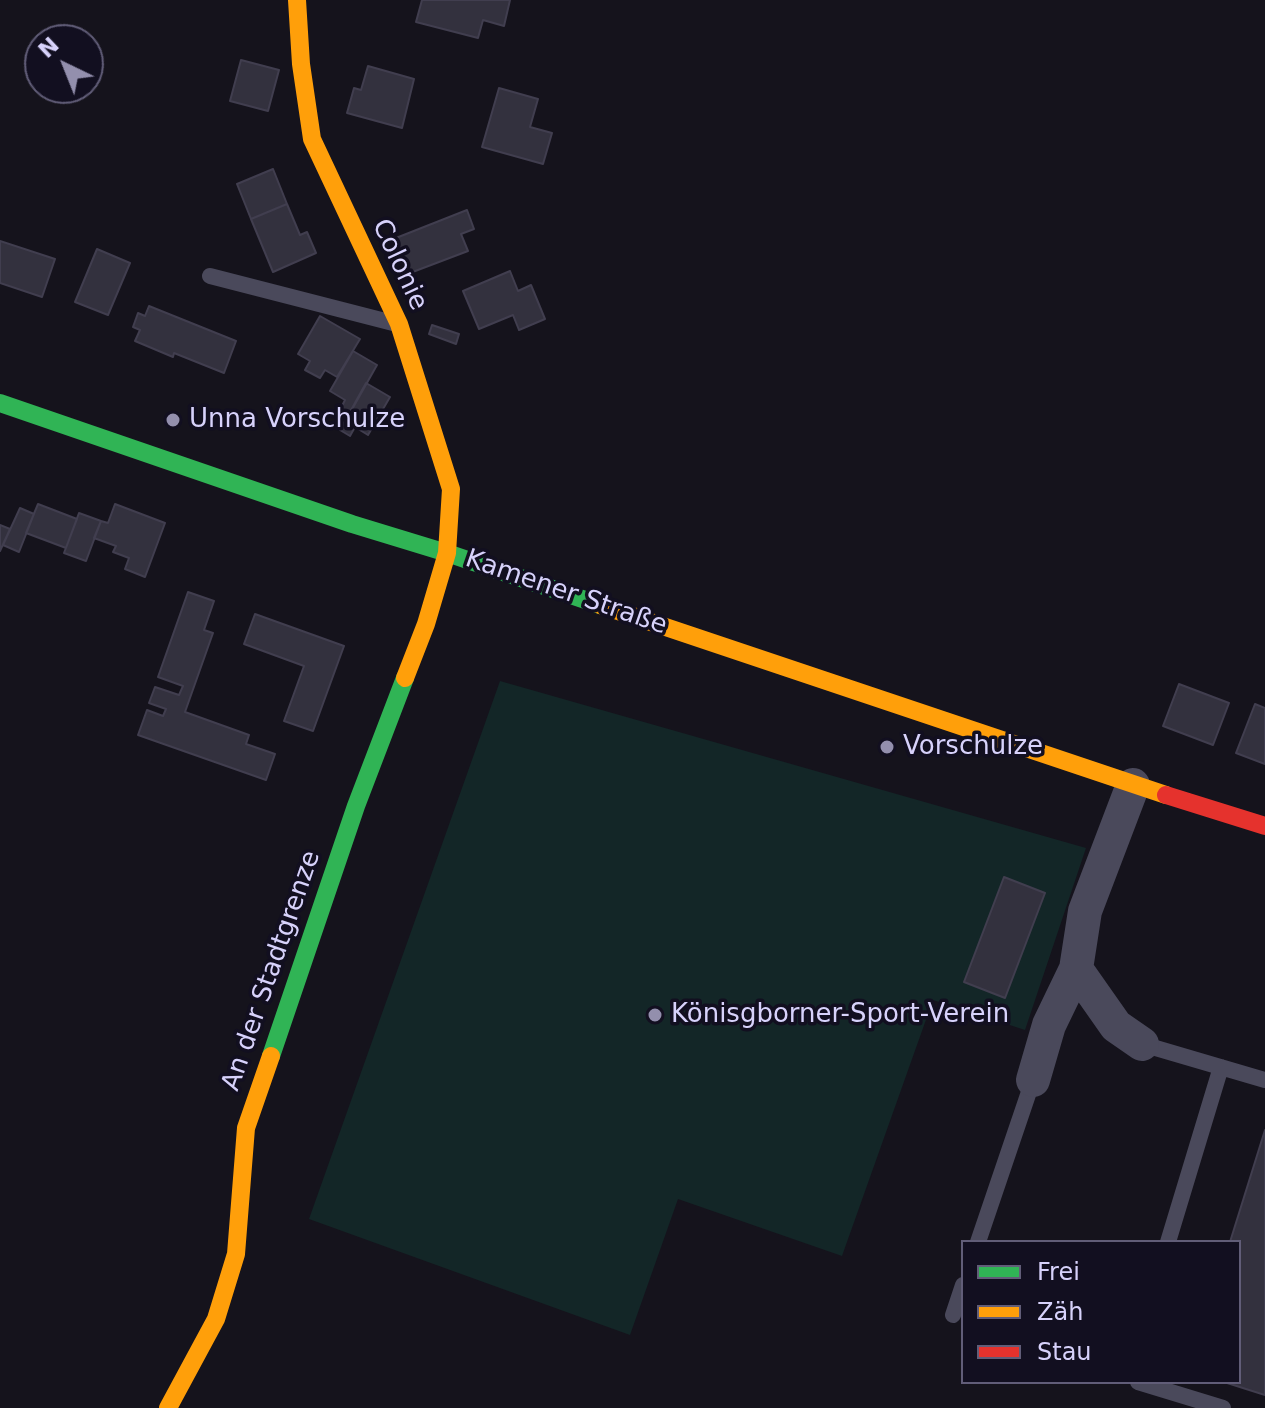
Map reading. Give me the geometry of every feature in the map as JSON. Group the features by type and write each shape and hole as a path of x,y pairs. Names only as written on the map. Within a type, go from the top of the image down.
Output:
{"street":[{"name":"Colonie","path":"297,0 301,64 312,139 399,324 451,489 447,553"},
{"name":"Kamener Straße","path":"0,403 352,524 447,553 1133,785 1265,826"},
{"name":"An der Stadtgrenze","path":"168,1408 216,1319 236,1254 246,1128 356,806 426,624 447,553"},
{"path":"1033,1080 1049,1025 1076,969 1085,911 1133,785"},
{"path":"1076,969 1116,1026 1142,1044"}],"lane":[{"path":"210,276 399,324"},
{"path":"1142,1044 1265,1080"},
{"path":"1169,1240 1221,1067"},
{"path":"979,1240 1033,1080"},
{"path":"953,1315 961,1291"},
{"path":"1145,1384 1223,1408"}],"green space":[{"name":"Könisgborner-Sport-Verein","path":"500,681 1086,848 1025,1030 933,1000 842,1256 678,1199 630,1335 309,1219"}],"building":[{"path":"422,0 510,0 504,26 483,20 478,38 416,22"},
{"path":"241,60 279,70 268,111 230,101"},
{"path":"368,66 414,79 402,128 347,113 354,88 361,90"},
{"path":"499,88 538,99 530,127 552,133 543,164 482,147"},
{"path":"273,169 287,204 251,219 237,184"},
{"path":"287,204 300,235 307,232 316,253 273,272 251,219"},
{"path":"467,210 474,229 461,234 468,251 410,273 396,238"},
{"path":"0,241 55,259 42,297 0,283"},
{"path":"97,249 130,263 108,315 75,302"},
{"path":"510,271 518,291 531,285 545,319 519,330 513,315 479,329 463,291"},
{"path":"149,306 236,341 224,373 135,341 140,330 133,327 138,313 145,316"},
{"path":"320,316 360,339 337,377 325,370 320,378 305,370 310,361 298,354"},
{"path":"432,325 459,334 456,344 429,334"},
{"path":"353,351 377,365 350,413 341,408 345,400 330,391"},
{"path":"366,383 390,397 368,435 355,427 350,436 340,430"},
{"path":"38,504 77,519 66,548 26,533"},
{"path":"115,504 165,523 145,577 125,569 129,558 113,552 116,546 94,538 101,521 108,523"},
{"path":"20,508 34,514 19,552 3,545"},
{"path":"79,513 101,521 86,561 64,553"},
{"path":"0,525 10,529 0,551"},
{"path":"188,592 214,601 204,630 213,633 185,712 249,735 246,744 275,754 266,780 138,735 147,710 163,716 166,709 149,703 155,687 179,695 183,686 158,677"},
{"path":"255,614 344,646 313,731 284,721 304,666 244,644"},
{"path":"1179,684 1229,703 1213,745 1163,726"},
{"path":"1255,704 1265,708 1265,764 1236,753"},
{"path":"1004,877 1045,893 1005,998 964,982"},
{"path":"1265,1130 1265,1395 1230,1384 1241,1384 1241,1240 1231,1240"}],"traffic: fast":[{"path":"0,403 600,605"},
{"path":"271,1056 356,806 405,678"}],"traffic: slow":[{"path":"297,0 301,64 312,139 399,324 451,489 447,553 426,624 405,678"},
{"path":"600,605 1166,795"},
{"path":"168,1408 216,1319 236,1254 246,1128 271,1056"}],"traffic: jam":[{"path":"1166,795 1265,826"}],"place":[{"name":"Unna Vorschulze","path":"173,420"},
{"name":"Vorschulze","path":"887,747"},
{"name":"Könisgborner-Sport-Verein","path":"655,1015"}]}
